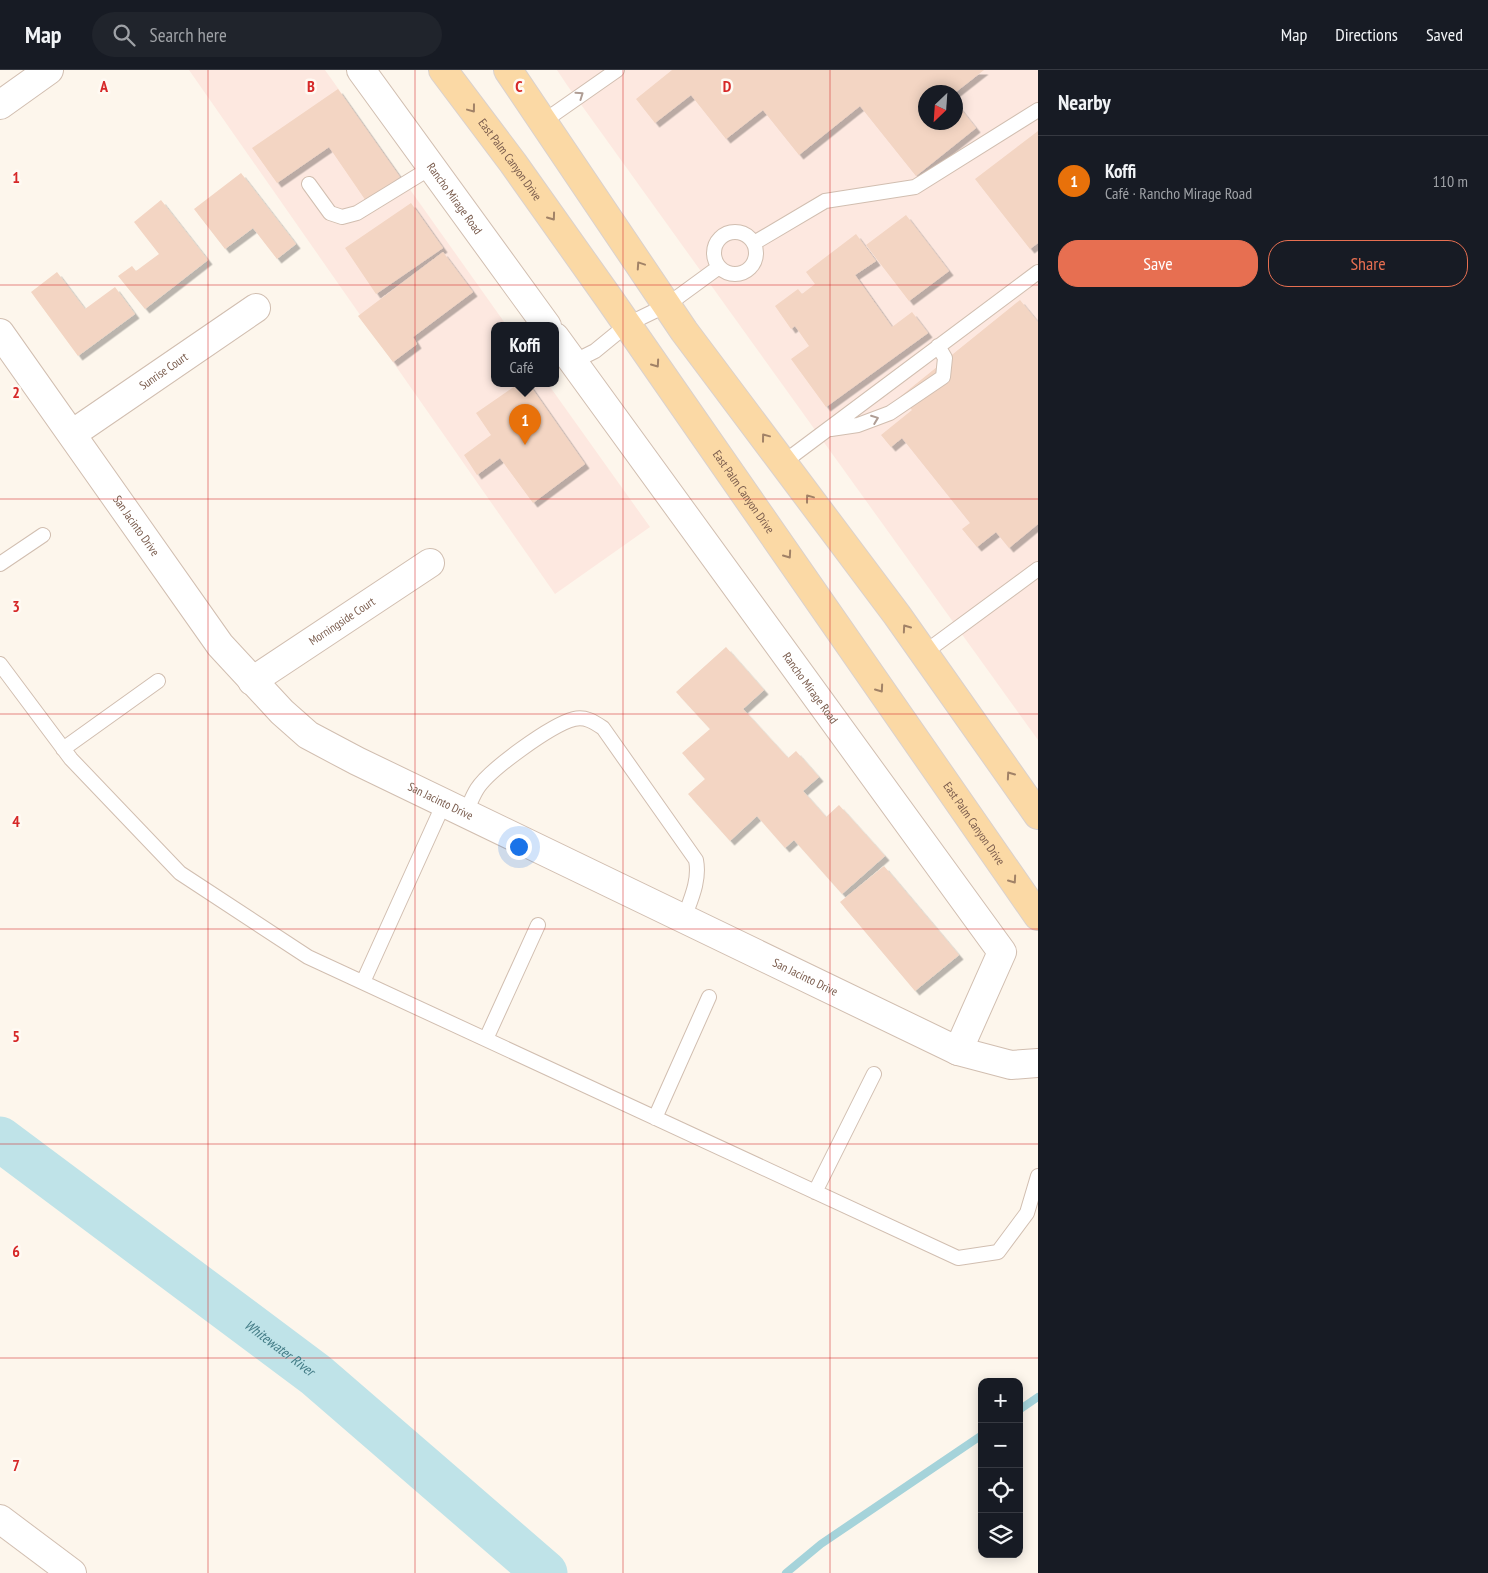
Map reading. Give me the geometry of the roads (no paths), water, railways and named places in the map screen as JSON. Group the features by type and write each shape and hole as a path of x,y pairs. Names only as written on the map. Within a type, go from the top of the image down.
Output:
{"main road":[{"name":"East Palm Canyon Drive","path":"443,70 513,163 628,324 1038,916"},
{"path":"508,70 684,331 784,462 924,653 1038,815"}],"street":[{"path":"0,105 49,70"},
{"name":"Rancho Mirage Road","path":"361,70 544,322"},
{"name":"Sunrise Court","path":"72,434 256,308"},
{"name":"San Jacinto Drive","path":"1,337 72,434 220,645 282,712 308,735 455,809 958,1050 1011,1065 1038,1063"},
{"name":"Rancho Mirage Road","path":"559,343 1002,952 958,1050"},
{"name":"Morningside Court","path":"252,681 430,563"},
{"path":"0,1519 72,1573"}],"lane":[{"path":"544,121 617,70"},
{"path":"754,243 825,201 915,187 1038,110"},
{"path":"309,184 330,213 342,217 357,213 432,167"},
{"path":"736,232 743,233 749,236 754,243 757,255 755,262 746,272 732,275 719,267 714,256 717,242 722,237 736,232"},
{"path":"573,362 594,351 628,324 668,305 719,267"},
{"path":"784,462 1038,272"},
{"path":"827,429 858,425 890,413 943,377 945,358 938,346"},
{"path":"0,564 43,535"},
{"path":"924,653 1038,569"},
{"path":"0,664 71,759 180,873 308,957 958,1258 998,1252 1027,1213 1038,1176"},
{"path":"63,749 158,681"},
{"path":"363,982 455,809 494,770 553,727 576,718 592,720 603,728 696,860 698,871 694,890 684,918"},
{"path":"486,1040 538,924"},
{"path":"655,1118 709,997"},
{"path":"815,1192 874,1074"}],"waterway":[{"name":"Whitewater River","path":"0,1139 316,1375 545,1573"},
{"path":"1023,1407 1038,1397"},
{"path":"786,1573 821,1544 978,1438"}],"place":[{"name":"Koffi","path":"525,445"}]}
